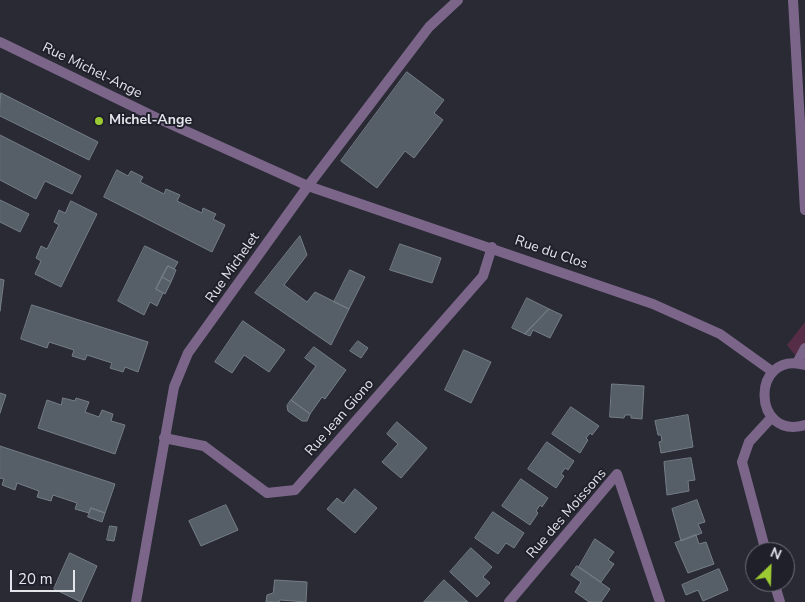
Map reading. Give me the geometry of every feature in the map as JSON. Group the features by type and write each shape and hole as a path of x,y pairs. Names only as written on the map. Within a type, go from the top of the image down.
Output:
{"street":[{"name":"Rue Michelet","path":"136,602 174,387 188,353 308,186 429,27 458,0"},
{"path":"793,0 805,210"},
{"name":"Rue Michel-Ange","path":"0,42 157,118 308,186"},
{"name":"Rue du Clos","path":"308,186 492,247 653,304 711,330 773,372"},
{"name":"Rue Jean Giono","path":"164,438 204,446 267,493 295,490 482,276 492,247"},
{"path":"805,348 801,364 789,364 773,372 767,380 764,400 772,417 790,427 805,425"},
{"path":"763,542 742,462 749,442 772,417"},
{"name":"Rue des Moissons","path":"509,602 617,474 660,602"}],"shaded area":[{"path":"805,322 805,368 787,345"}],"building":[{"path":"407,72 444,100 434,113 443,120 414,158 405,151 377,188 341,161"},
{"path":"1,93 98,142 89,160 0,116"},
{"path":"0,135 81,176 72,194 45,181 36,199 0,180"},
{"path":"117,170 128,176 131,171 143,177 140,182 164,194 166,189 180,195 177,201 202,213 203,208 216,214 213,219 225,225 212,252 104,197"},
{"path":"0,200 29,214 20,232 0,222"},
{"path":"71,201 97,214 61,287 35,274 41,261 36,258 41,246 47,249 59,225 54,222 59,210 65,213"},
{"path":"300,236 307,255 284,285 307,302 315,292 349,309 331,345 255,293"},
{"path":"400,244 441,258 432,283 390,270"},
{"path":"145,246 178,262 174,269 168,266 156,289 163,293 157,306 150,302 144,315 118,301"},
{"path":"168,266 176,270 171,282 162,277"},
{"path":"350,270 365,277 349,309 334,302"},
{"path":"162,277 171,282 165,294 156,289"},
{"path":"0,279 4,280 0,311"},
{"path":"527,298 549,309 525,334 512,328"},
{"path":"32,305 148,342 138,372 125,367 123,372 110,368 112,363 87,355 85,360 72,356 74,350 49,342 47,348 21,339"},
{"path":"549,309 562,315 550,338 533,330 530,336 525,334"},
{"path":"243,321 285,350 269,372 244,355 232,373 215,362"},
{"path":"358,341 368,348 361,358 350,351"},
{"path":"314,347 346,370 325,399 322,397 310,414 291,400 316,366 305,358"},
{"path":"464,350 491,362 471,403 445,390"},
{"path":"612,384 644,386 642,419 631,418 631,415 625,415 624,418 610,417"},
{"path":"0,393 6,395 0,413"},
{"path":"63,398 75,401 76,398 89,402 85,412 99,417 102,410 113,414 111,421 125,425 115,454 38,428 47,400 61,405"},
{"path":"291,400 310,414 307,421 302,421 288,411 287,406"},
{"path":"571,407 599,426 592,435 590,433 586,438 588,440 580,453 552,434"},
{"path":"688,415 693,447 661,453 659,442 662,441 661,435 658,435 655,421"},
{"path":"397,422 427,448 401,478 382,462 398,444 387,434"},
{"path":"547,442 574,461 568,470 565,468 561,474 564,476 556,488 528,469"},
{"path":"0,446 115,484 105,513 91,508 89,513 75,509 77,503 53,495 51,501 37,497 39,491 17,483 15,490 2,485 4,479 0,478"},
{"path":"691,458 695,480 688,481 689,491 667,495 664,462"},
{"path":"521,479 548,498 542,507 540,505 536,511 538,513 530,525 502,506"},
{"path":"355,489 377,508 355,533 327,509 337,498 343,503"},
{"path":"697,500 705,522 698,524 702,533 681,541 672,509"},
{"path":"226,505 238,530 201,546 189,521"},
{"path":"91,508 105,513 102,522 88,517"},
{"path":"493,512 524,533 514,548 506,543 498,554 475,538"},
{"path":"110,526 117,527 114,541 107,540"},
{"path":"696,535 699,544 706,542 714,564 688,573 675,543"},
{"path":"595,539 614,552 608,560 614,564 601,582 579,567"},
{"path":"471,548 492,567 483,577 490,583 477,597 450,572"},
{"path":"70,553 97,566 81,602 54,589"},
{"path":"577,566 610,589 601,602 589,602 575,592 581,582 571,575"},
{"path":"719,569 728,590 703,601 698,590 686,595 682,585"},
{"path":"275,580 307,582 306,602 280,600 279,602 266,602 267,595 273,593"},
{"path":"444,580 468,602 424,602"}],"place":[{"name":"Michel-Ange","path":"99,121"}]}
